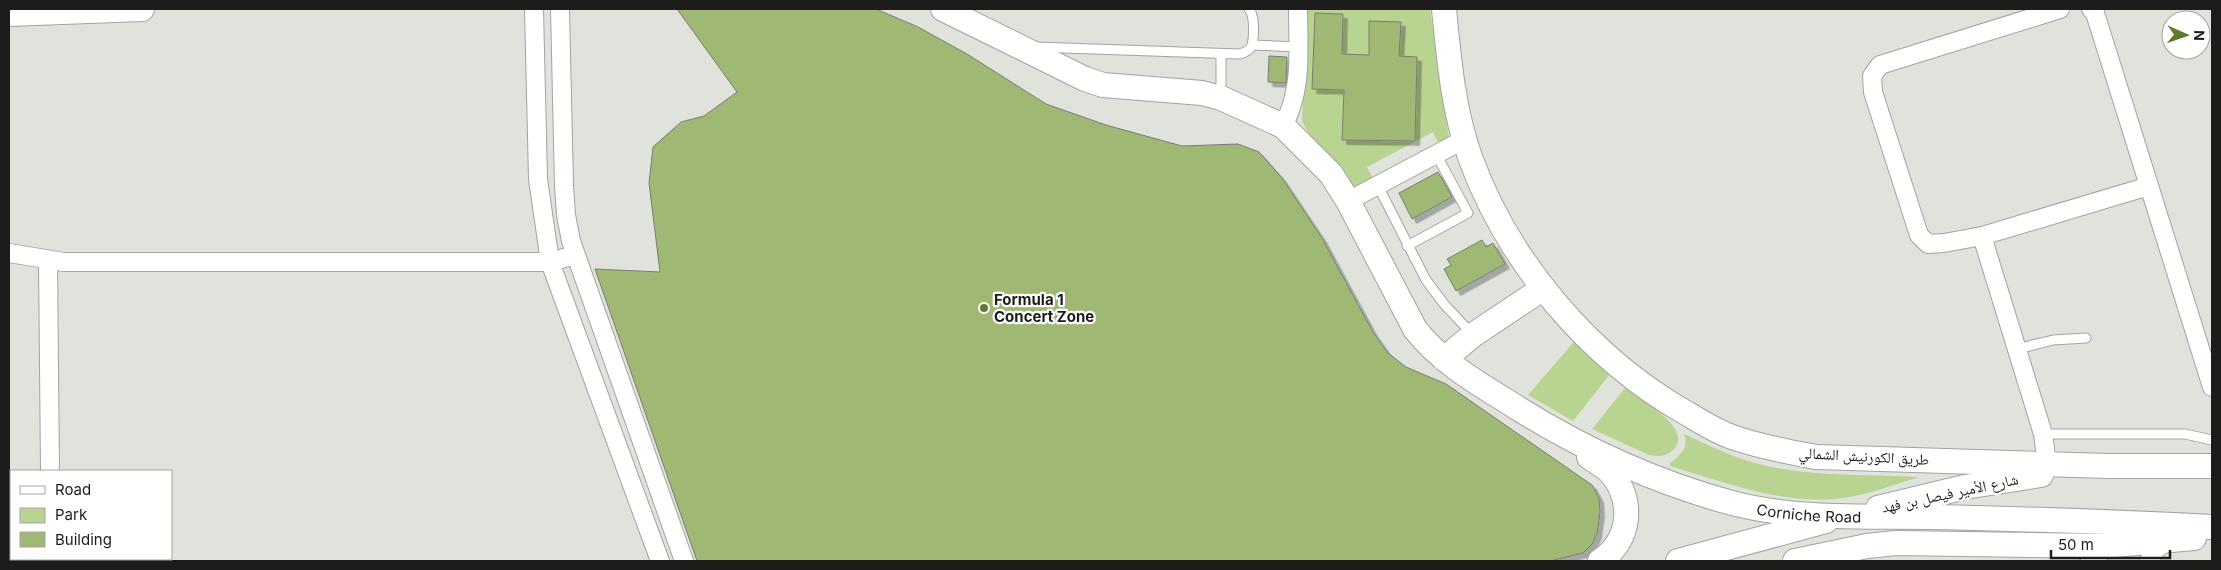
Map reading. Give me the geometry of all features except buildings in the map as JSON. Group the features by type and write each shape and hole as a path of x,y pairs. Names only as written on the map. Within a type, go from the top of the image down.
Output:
{"main road":[{"path":"9,14 142,9"},
{"path":"943,9 1078,76 1103,85 1174,90 1220,98 1283,126"},
{"name":"طريق الكورنيش الشمالي","path":"1444,9 1454,91 1465,139 1486,196 1520,258 1542,288 1624,370 1664,400 1734,438 1786,452 1816,457 2109,466 2212,466"},
{"name":"Corniche Road","path":"1283,126 1331,174 1348,201 1415,330 1444,359 1507,401 1611,458 1664,481 1734,504 1774,510 1842,516 2118,522 2212,527"},
{"path":"1444,359 1473,335 1542,288"},
{"path":"1507,401 1610,472 1620,486 1626,503 1627,522 1622,540 1609,555 1600,561"},
{"name":"شارع الأمير فيصل بن فهد","path":"1678,561 1842,516 1991,482 2109,466"},
{"path":"1795,561 1867,546 1896,543 2078,546 2142,544 2212,536"}],"street":[{"path":"534,9 538,179 550,262 660,561"},
{"path":"560,9 566,215 574,255 684,561"},
{"path":"1283,126 1293,108 1297,89 1298,9"},
{"path":"2060,9 1880,66 1872,76 1873,92 1919,235 1928,244 1982,236 2149,186"},
{"path":"2091,9 2095,13 2212,387"},
{"path":"1348,201 1465,139"},
{"path":"1982,236 2043,434 2047,464"},
{"path":"9,254 64,262 550,262 574,255"},
{"path":"48,260 50,470"},
{"path":"2149,561 2157,548 2170,540"},
{"path":"2078,546 2098,561"}],"lane":[{"path":"1018,46 1239,54 1245,52 1252,44 1252,18 1249,9"},
{"path":"1252,44 1298,47"},
{"path":"1220,98 1221,54"},
{"path":"1407,246 1468,213 1436,154"},
{"path":"1378,186 1407,246 1436,294 1473,335"},
{"path":"2017,349 2054,340 2086,338"},
{"path":"2043,434 2195,434 2212,440"}],"green space":[{"path":"1307,9 1430,9 1449,138 1439,144 1433,132 1367,167 1374,180 1357,189 1353,188 1311,138 1302,121"},
{"path":"1574,342 1610,374 1573,421 1528,395"},
{"path":"1625,388 1662,414 1671,423 1677,432 1678,441 1671,452 1662,456 1649,455 1592,429"},
{"path":"1684,434 1723,452 1782,469 1801,472 1920,477 1852,497 1820,500 1777,496 1670,466 1670,463 1681,454 1685,447"}],"place":[{"name":"Formula 1 Concert Zone","path":"984,308"}]}
